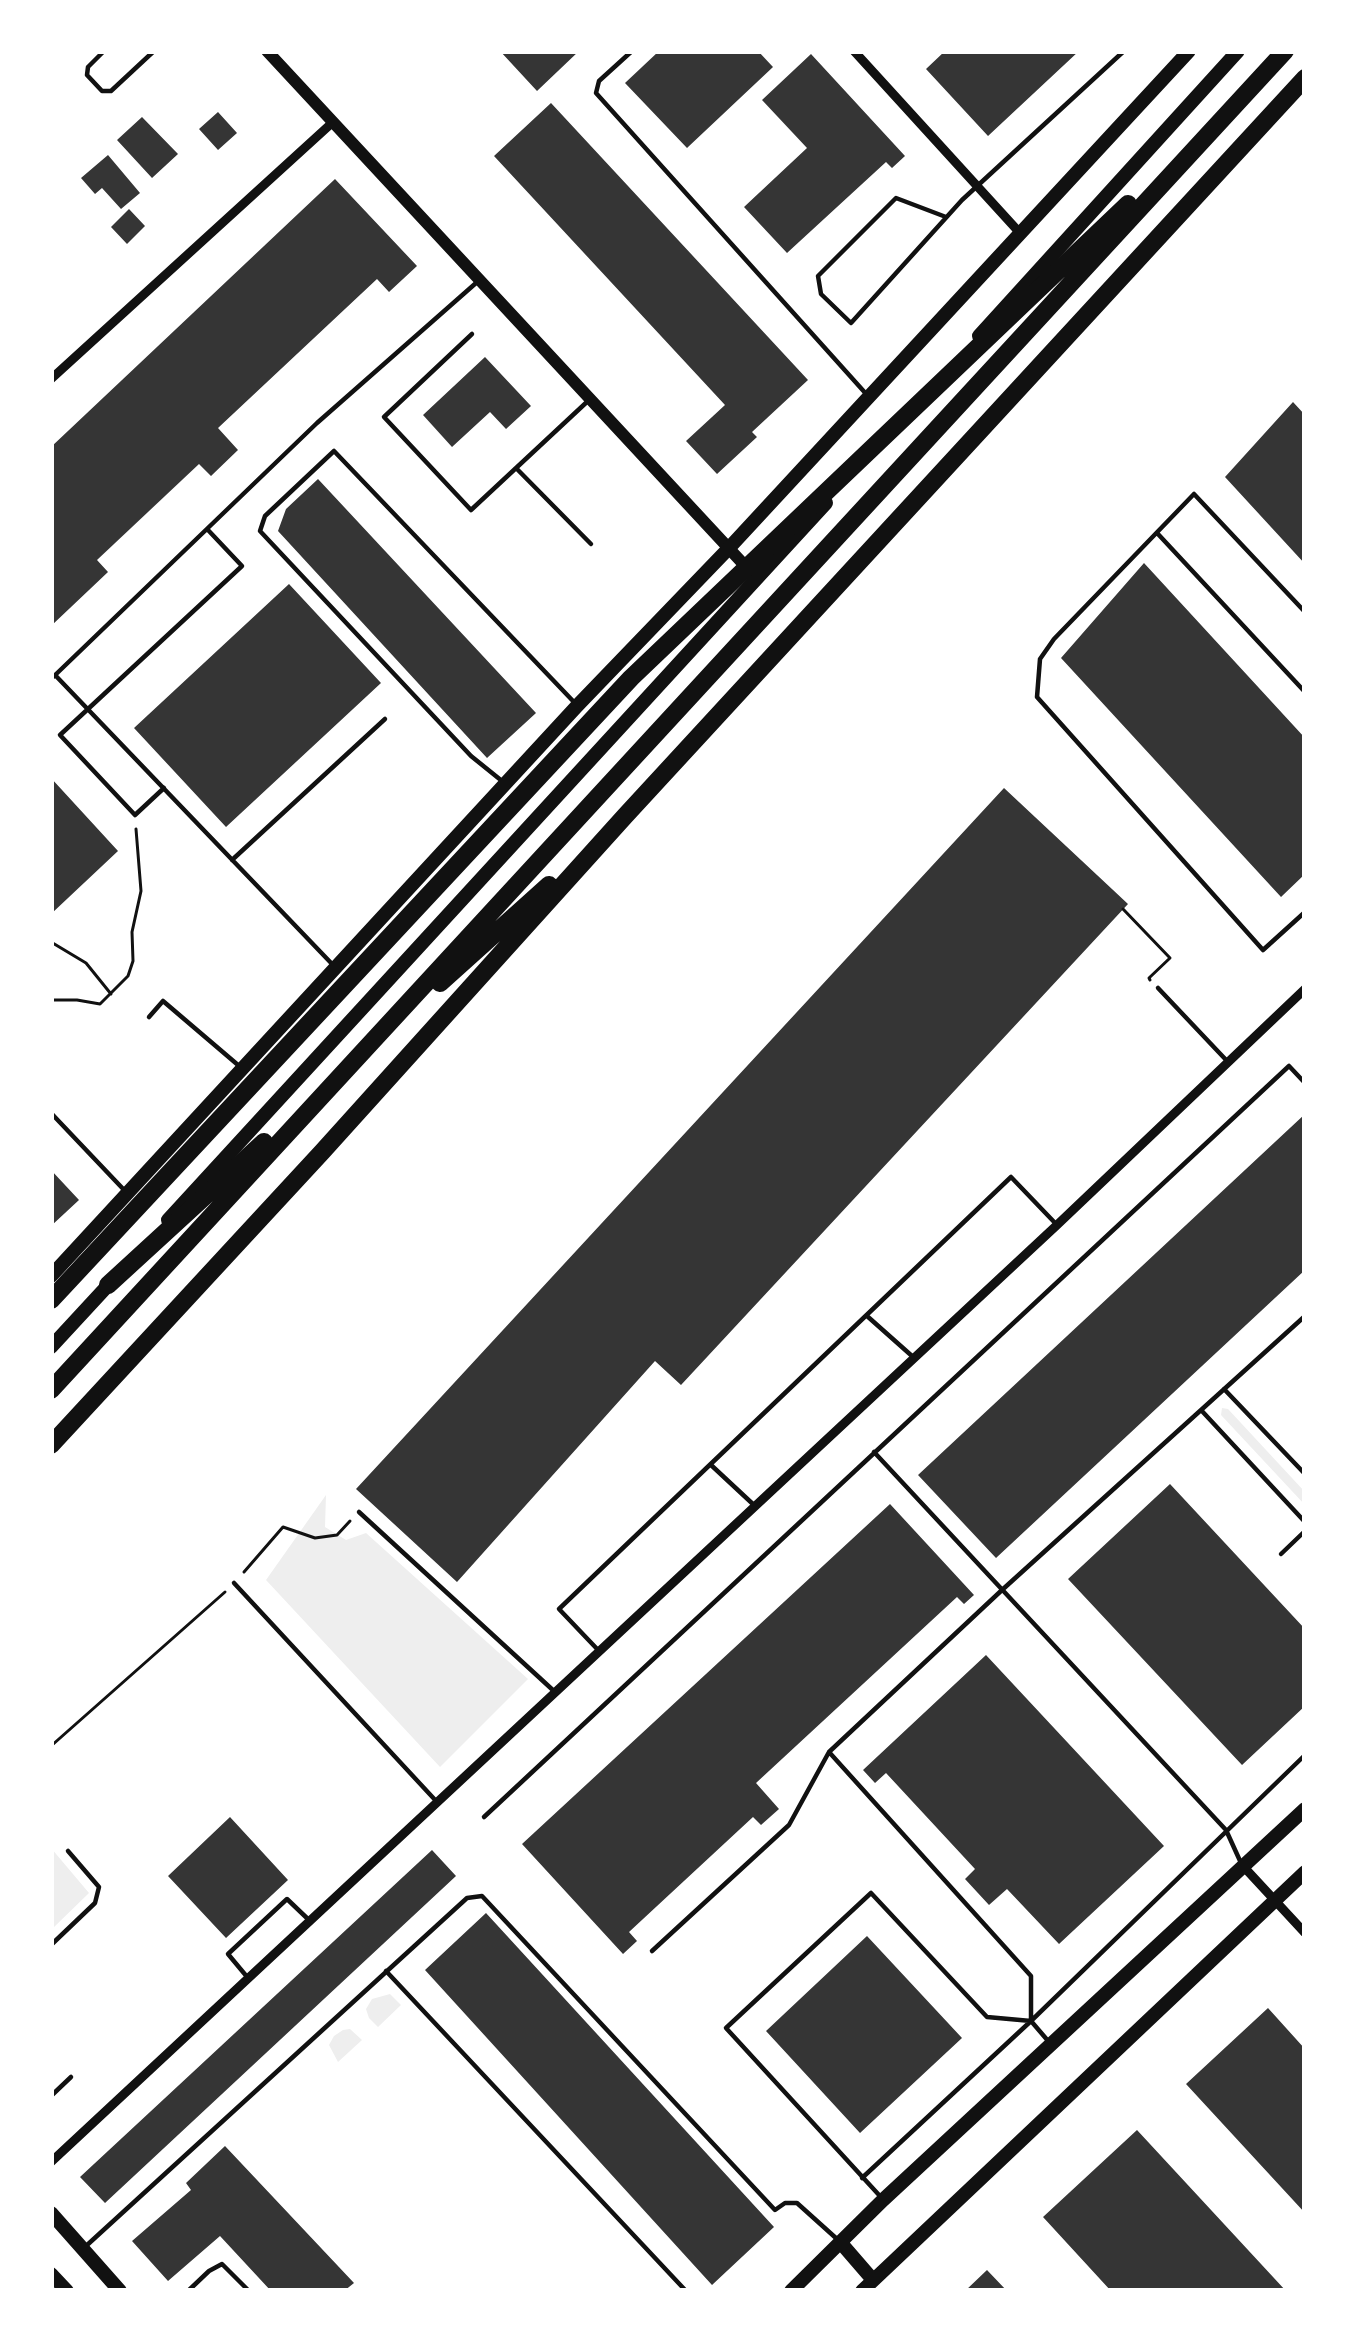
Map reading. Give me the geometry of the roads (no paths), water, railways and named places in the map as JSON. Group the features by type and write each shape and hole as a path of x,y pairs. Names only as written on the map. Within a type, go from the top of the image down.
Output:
{"highway":[{"path":"51,1390 1285,51"},
{"path":"51,1445 1305,78"},
{"path":"51,1300 631,678 1019,305 1224,116"},
{"path":"108,1285 625,816"}],"main road":[{"path":"51,1276 1189,51"},
{"path":"51,1347 1238,51"},
{"path":"791,2291 1305,1809"},
{"path":"841,2243 868,2286 1305,1872"},
{"path":"51,2213 120,2291"},
{"path":"51,2273 67,2291"}],"street":[{"path":"267,51 758,579"},
{"path":"854,51 1019,232"},
{"path":"51,379 333,122"},
{"path":"51,2162 1305,989"},
{"path":"1243,1866 1305,1933"}],"lane":[{"path":"104,51 88,67 87,75 102,91 111,92 154,51"},
{"path":"632,51 599,81 596,93 868,396"},
{"path":"946,217 896,198 818,276 821,294 850,323 977,186 1124,51"},
{"path":"337,969 89,707 53,677 317,423 480,280"},
{"path":"472,334 384,417 471,510 590,400"},
{"path":"506,784 471,756 260,531 265,516 334,451 577,706"},
{"path":"516,468 591,544"},
{"path":"1305,612 1194,494 1054,639 1040,659 1037,697 1263,950 1305,912"},
{"path":"164,788 135,815 60,735 242,566 208,530"},
{"path":"1158,534 1305,692"},
{"path":"232,860 385,718"},
{"path":"1157,988 1229,1062"},
{"path":"149,1017 163,1000 244,1069"},
{"path":"484,1816 1288,1066 1305,1083"},
{"path":"51,1114 128,1193"},
{"path":"599,1651 560,1609 1011,1177 1057,1225"},
{"path":"867,1316 914,1358"},
{"path":"652,1951 789,1826 829,1752 1305,1316"},
{"path":"1224,1389 1305,1474"},
{"path":"1201,1410 1305,1522"},
{"path":"874,1452 1226,1829 1243,1866"},
{"path":"711,1465 755,1506"},
{"path":"359,1512 555,1692"},
{"path":"1280,1554 1305,1531"},
{"path":"234,1583 437,1802"},
{"path":"829,1752 1031,1976 1031,2021 1052,2044"},
{"path":"862,2178 1305,1755"},
{"path":"51,1945 95,1903 99,1887 68,1851"},
{"path":"884,2200 726,2028 871,1893 987,2017 1031,2021"},
{"path":"83,2249 467,1898 482,1896 775,2210 785,2203 797,2203 841,2243"},
{"path":"248,1978 228,1954 257,1926 287,1899 310,1921"},
{"path":"386,1971 686,2291"},
{"path":"51,2096 71,2078"},
{"path":"188,2291 222,2264 249,2291"}]}
